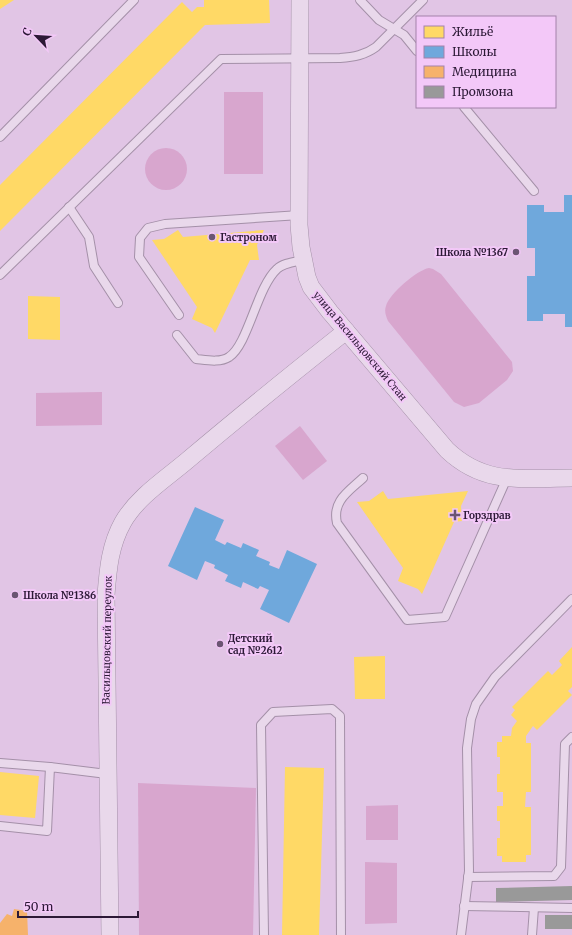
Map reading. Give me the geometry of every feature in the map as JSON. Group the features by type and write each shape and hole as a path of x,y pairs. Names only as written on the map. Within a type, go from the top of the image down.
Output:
{"street":[{"name":"улица Васильцовский Стан","path":"300,0 300,215 302,260 311,287 346,331 456,458 474,470 493,476 507,478 572,478"},
{"name":"Васильцовский переулок","path":"110,935 107,774 107,575 114,544 124,521 144,497 253,405 346,331"}],"lane":[{"path":"0,137 134,0"},
{"path":"360,0 380,20 404,35 416,50"},
{"path":"0,275 221,59 358,56 368,53 376,47 423,0"},
{"path":"465,108 534,191"},
{"path":"69,207 89,237 94,266 118,303"},
{"path":"179,315 139,257 140,238 148,228 165,224 300,215"},
{"path":"177,335 196,359 221,360 229,358 239,345 271,276 283,264 302,260"},
{"path":"363,478 342,497 336,505 335,515 337,523 407,620 445,616 507,478"},
{"path":"461,935 468,877 467,748 468,734 476,704 496,677 572,599"},
{"path":"264,935 261,725 273,712 332,709 340,716 340,935"},
{"path":"468,877 554,876 561,867 565,744 572,737"},
{"path":"0,763 107,774"},
{"path":"0,826 47,830 50,767"},
{"path":"464,906 572,908"},
{"path":"532,935 534,908"}],"shaded area":[{"path":"224,92 263,92 263,174 224,174"},
{"path":"166,148 181,154 187,169 181,184 166,190 151,184 145,169 151,154"},
{"path":"429,268 441,274 512,362 513,371 507,380 479,403 464,407 454,402 388,321 385,308 392,295 404,283 418,273"},
{"path":"102,392 102,425 36,426 36,393"},
{"path":"300,426 327,461 303,480 275,446"},
{"path":"138,783 256,788 253,935 139,935"},
{"path":"398,805 398,840 366,840 366,806"},
{"path":"365,862 397,863 397,923 365,924"}],"building: Жильё":[{"path":"0,0 14,0 0,9"},
{"path":"204,0 269,0 270,23 205,25 0,231 0,185 182,2 192,12 197,7 204,7"},
{"path":"178,230 183,237 264,230 257,245 259,260 250,260 215,333 212,328 192,319 197,307 152,240 164,239"},
{"path":"28,296 60,297 60,340 28,339"},
{"path":"383,491 388,499 468,491 461,506 462,521 454,522 422,594 418,589 398,581 403,568 357,502 369,501"},
{"path":"572,647 572,687 568,691 572,695 537,730 533,726 526,736 526,743 531,743 531,792 526,792 525,807 531,807 531,855 526,855 526,862 502,862 502,856 497,856 497,838 500,838 500,821 497,821 497,806 503,806 503,792 497,792 497,774 500,774 500,757 497,757 497,742 502,742 502,736 511,736 512,728 517,721 511,715 515,710 512,707 548,671 552,675 562,665 559,661"},
{"path":"385,656 385,699 355,699 354,657"},
{"path":"285,767 324,768 319,935 282,935"},
{"path":"0,772 39,776 35,818 0,815"}],"building: Школы":[{"path":"564,195 572,195 572,327 565,327 565,314 543,314 543,321 527,321 527,276 535,276 535,248 527,248 527,205 544,205 544,212 564,212"},
{"path":"195,507 224,520 215,540 225,545 227,542 241,548 243,543 259,550 256,556 270,562 269,565 279,569 287,550 317,564 289,623 260,609 269,590 260,586 258,589 243,582 241,588 225,581 228,575 214,568 215,565 205,561 197,580 168,566"}],"building: Медицина":[{"path":"14,909 27,911 28,935 0,935 0,923 7,914 12,916"}],"building: Промзона":[{"path":"572,886 572,900 496,902 496,888"},
{"path":"545,915 572,915 572,929 545,929"}],"place":[{"name":"Гастроном","path":"212,237"},
{"name":"Школа №1367","path":"516,252"},
{"name":"Горздрав","path":"455,515"},
{"name":"Школа №1386","path":"15,595"},
{"name":"Детский сад №2612","path":"220,644"}]}
